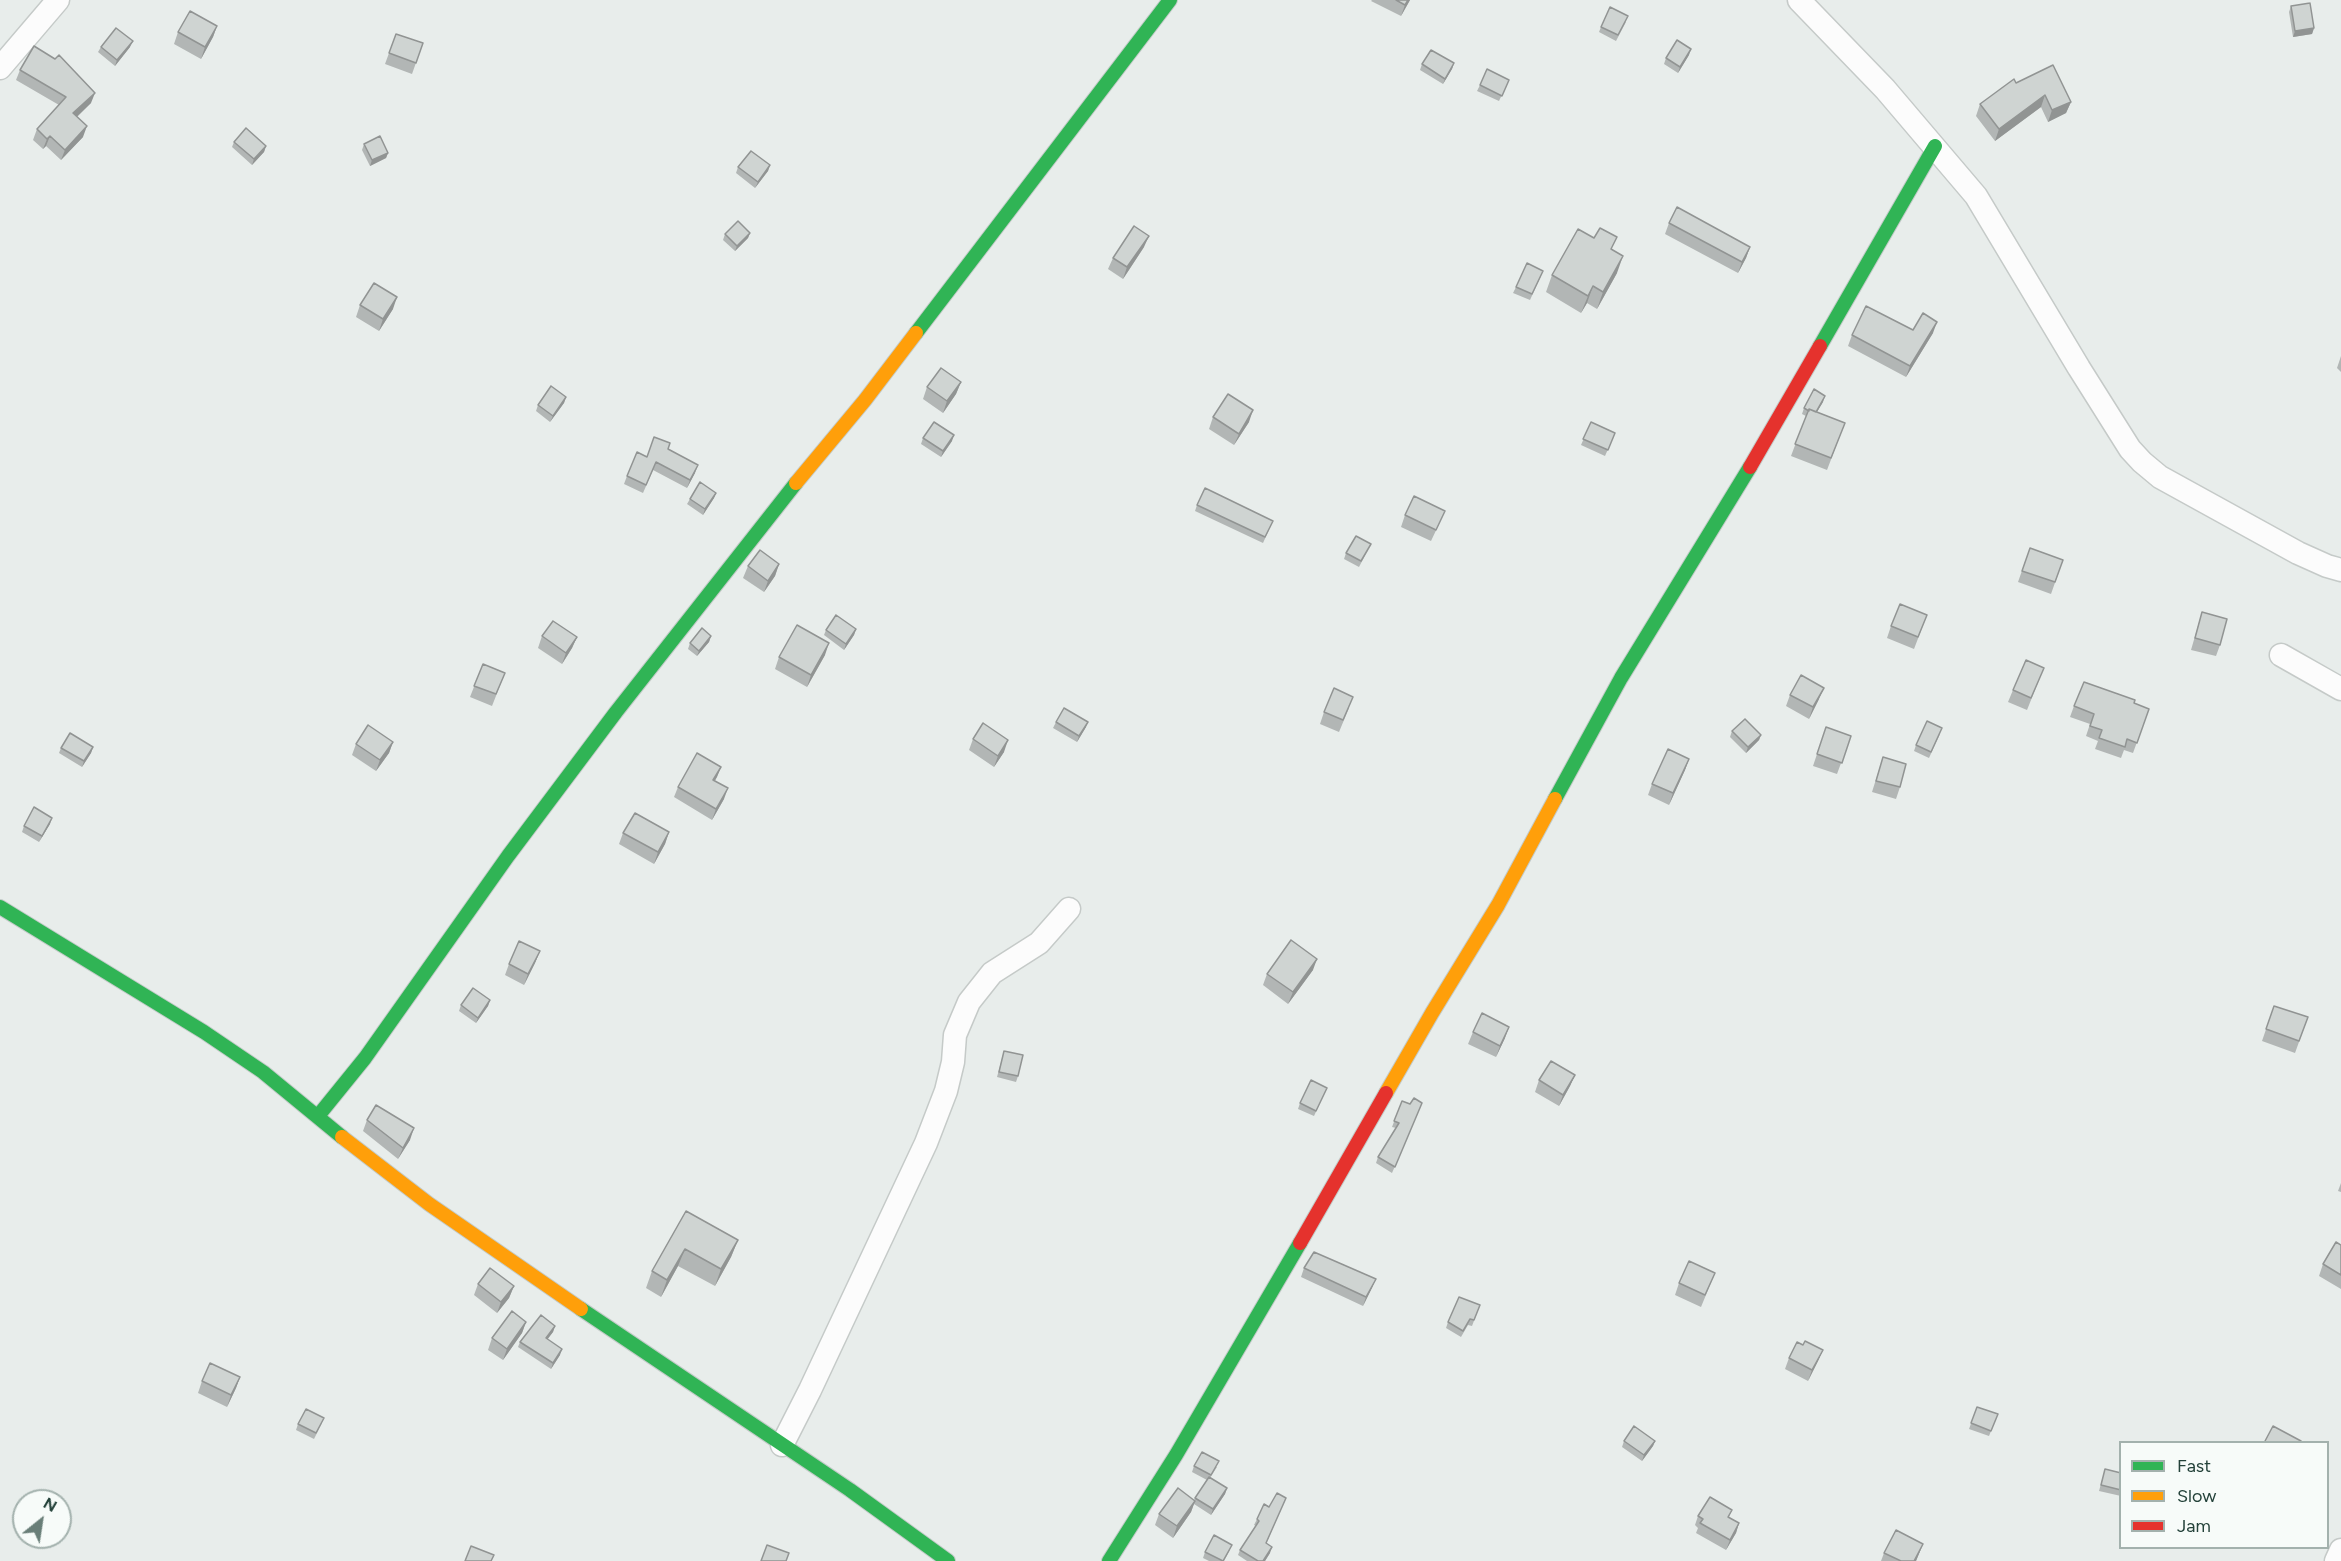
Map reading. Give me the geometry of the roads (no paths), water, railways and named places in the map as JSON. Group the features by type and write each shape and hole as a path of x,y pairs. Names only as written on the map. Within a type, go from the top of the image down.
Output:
{"street":[{"path":"0,68 58,0"},
{"path":"318,1116 372,1048 508,856 616,712 775,508 865,400 1170,0"},
{"path":"1799,0 1885,89 1935,146 1990,217 2022,276 2130,449 2142,462 2160,477 2298,553 2341,570"},
{"path":"1108,1561 1182,1446 1352,1154 1431,1013 1498,905 1621,678 1723,514 1935,146"},
{"path":"2281,655 2341,689"},
{"path":"0,907 204,1032 263,1072 368,1159 429,1204 850,1490 948,1561"},
{"path":"782,1445 926,1143 946,1091 956,1035 969,1002 992,973 1038,943 1069,909"},
{"path":"2336,1561 2341,1550"}]}
